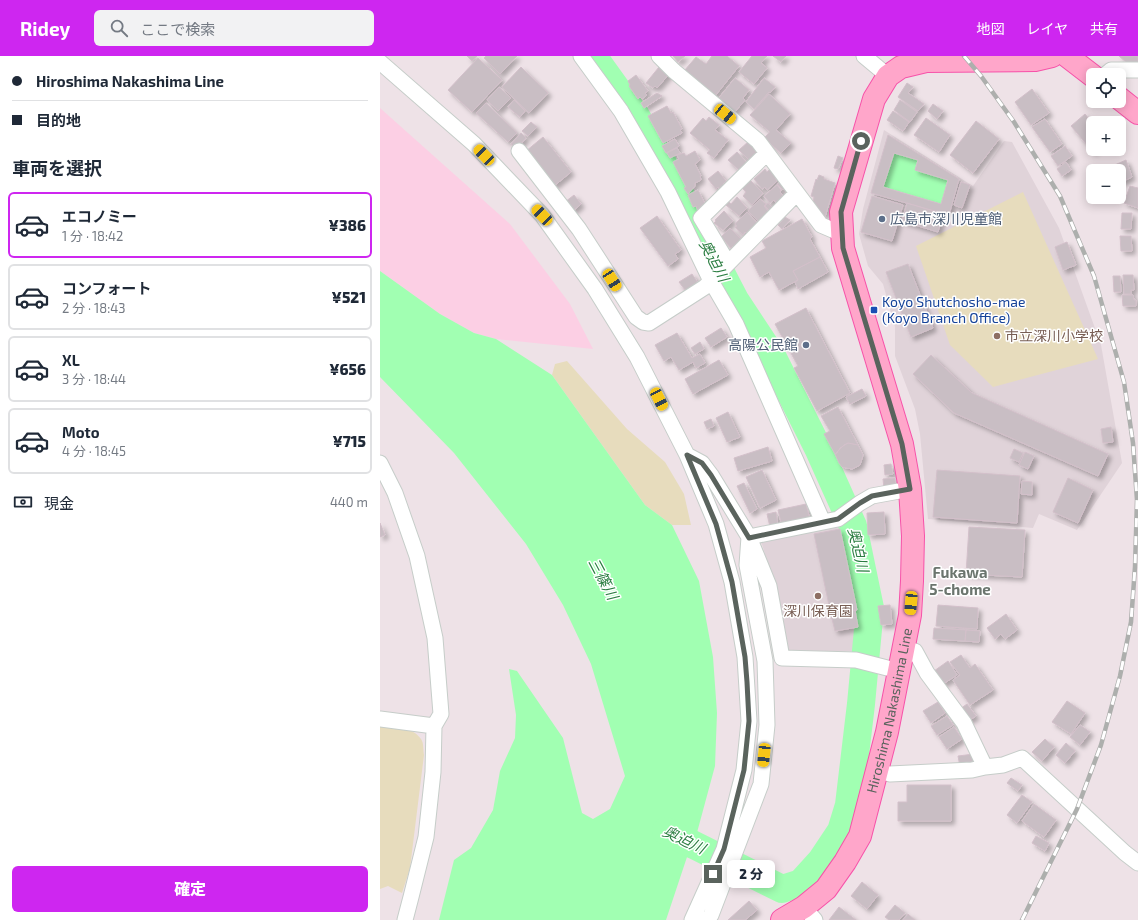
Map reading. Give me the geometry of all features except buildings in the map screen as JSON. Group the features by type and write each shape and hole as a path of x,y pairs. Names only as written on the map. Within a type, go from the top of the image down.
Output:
{"main road":[{"path":"888,76 901,68 926,61 1035,60 1052,56"},
{"path":"1066,56 1086,71"},
{"name":"Hiroshima Nakashima Line","path":"782,920 809,914 845,862 860,836 887,732 889,668 903,647 910,615 913,536 910,489 902,444 843,248 841,212 874,99 888,76"},
{"path":"1126,104 1138,113"}],"street":[{"path":"581,56 608,83 622,111 668,192 720,272"},
{"path":"659,56 674,71 758,141 821,225 842,234"},
{"path":"864,56 888,76"},
{"path":"380,62 474,144 542,215 595,289 638,357 687,455 716,524 732,582 745,657 749,721 744,770 724,849 692,920"},
{"path":"1126,70 1138,70"},
{"path":"519,151 579,230 636,317 643,322 649,323 705,287 797,192"},
{"path":"767,153 701,218 736,324 823,522"},
{"path":"687,455 702,463 711,475 749,538 769,586 782,658 856,660 889,668"},
{"path":"380,463 395,493 417,556 435,638 441,714 434,726 433,772 426,837 405,920"},
{"path":"749,538 838,519 872,496 910,489"},
{"path":"707,920 711,915 761,784 767,732 765,660 747,565 749,538"},
{"path":"903,647 916,651 927,673 964,724 985,767"},
{"path":"380,719 434,726"},
{"path":"876,771 890,774 972,770 1003,765 1022,758 1125,853 1138,863"}],"shaded area":[{"name":"市立深川小学校","path":"884,130 973,186 1004,141 1012,142 1059,228 1101,345 1122,463 1077,530 1039,514 1033,528 928,519 920,434 915,409 895,356 895,327 883,284 868,266 859,234 863,209"},
{"path":"1023,192 1098,359 993,387 950,345 916,246"},
{"path":"567,361 627,429 665,462 684,494 691,525 672,525 645,505 552,375 555,364"},
{"name":"深川保育園","path":"844,524 861,604 861,628 857,651 788,653 775,587 761,541"},
{"path":"380,726 408,729 421,739 423,745 424,755 410,868 402,893 388,886 380,889"}],"sand":[{"path":"380,108 510,224 570,304 593,349 496,339 474,333 440,314 380,271"}],"water":[{"path":"894,153 918,160 915,170 948,180 941,204 883,187"},
{"name":"三篠川","path":"380,271 440,314 474,333 496,339 552,375 645,505 672,525 699,581 713,657 717,713 715,766 695,840 702,842 696,860 687,857 666,920 439,920 454,860 471,848 493,810 500,771 515,738 516,715 509,669 517,671 563,738 582,813 593,819 610,809 625,776 591,664 563,605 526,544 454,453 380,377"}],"waterway":[{"name":"奥迫川","path":"593,56 636,116 678,190 735,300 772,356 819,450 853,526 870,608 861,704 849,805 841,831 821,861 801,883 782,889 666,831"}],"railway":[{"path":"964,56 981,76 1014,122 1060,196 1094,276 1124,382 1133,443 1137,500 1135,567 1131,622 1120,676 1101,745 1077,809 1022,920"}],"place":[{"name":"広島市深川児童館","path":"882,219"},
{"name":"Koyo Shutchosho-mae (Koyo Branch Office)","path":"874,310"},
{"name":"市立深川小学校","path":"997,336"},
{"name":"高陽公民館","path":"806,345"},
{"name":"深川保育園","path":"818,596"}],"district":[{"name":"Fukawa 5-chome","path":"960,582"}],"route":[{"path":"713,874 724,849 744,770 749,721 747,682 745,657 732,582 716,524 687,455 702,463 711,475 749,538 838,519 872,496 910,489 902,444 843,248 841,212 861,141"}]}
